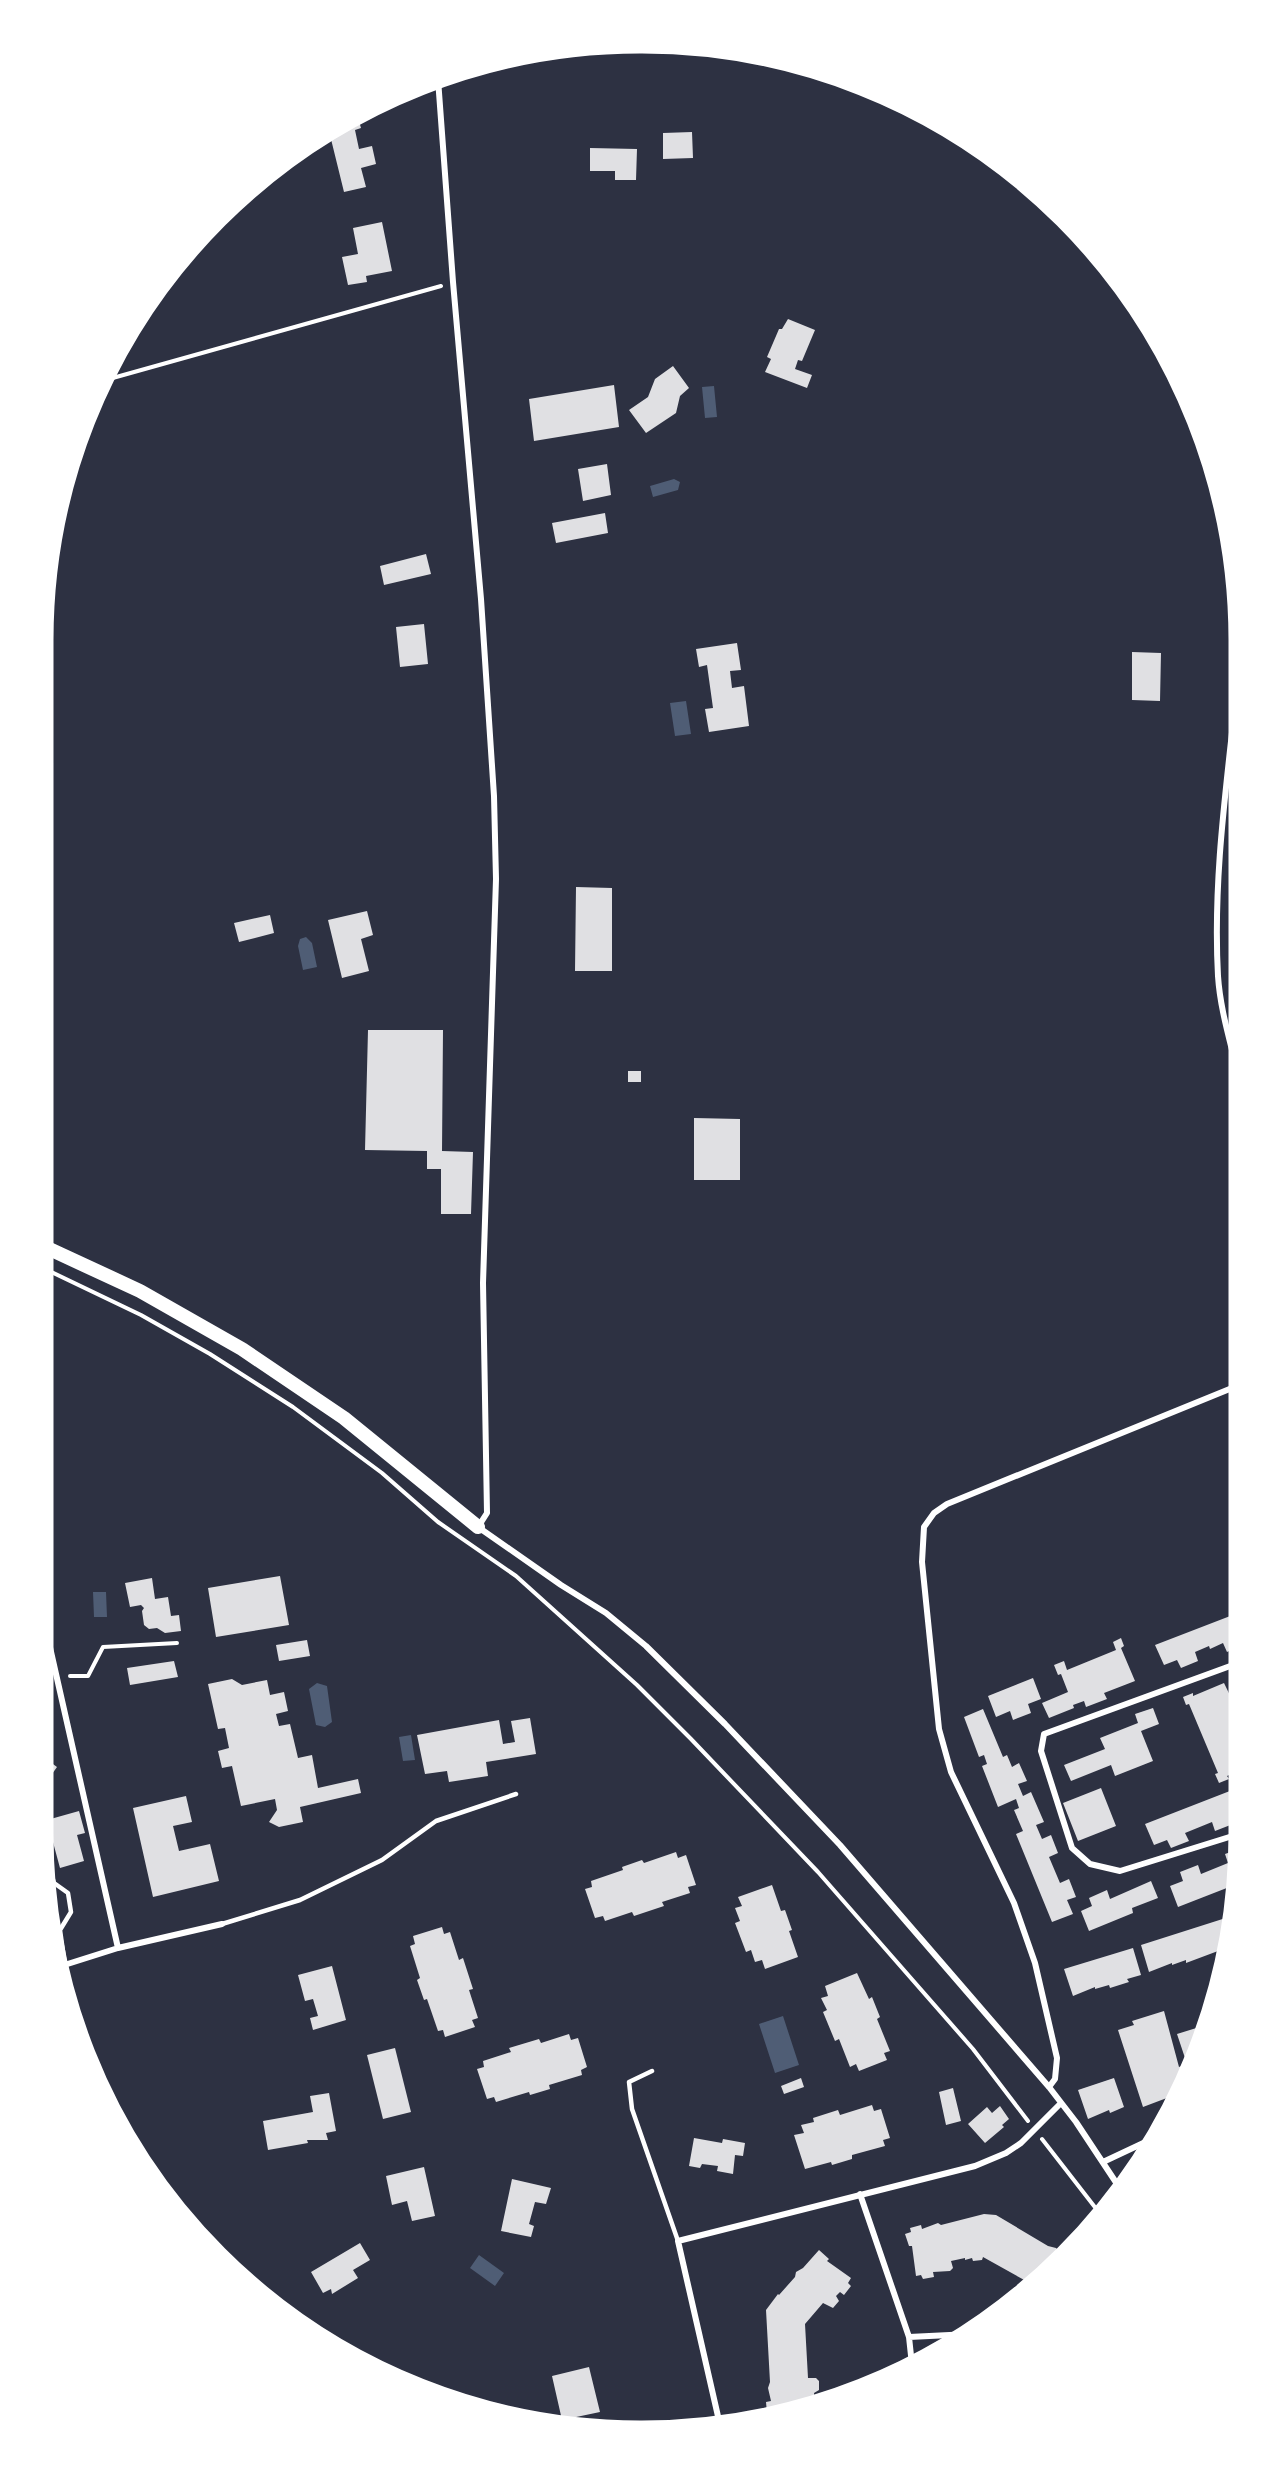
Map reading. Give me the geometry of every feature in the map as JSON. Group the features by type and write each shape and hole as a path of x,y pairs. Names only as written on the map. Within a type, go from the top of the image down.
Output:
{"main road":[{"path":"52,1250 140,1291 242,1349 344,1418 478,1527"}],"street":[{"path":"439,89 453,282 482,599 494,796 496,879 483,1283 487,1513 478,1527 561,1585 606,1613 646,1646 701,1700 840,1845 1049,2087 1115,2181"},
{"path":"1230,755 1218,872 1218,978 1230,1042"},
{"path":"1049,2087 1055,2079 1057,2058 1035,1963 1014,1903 951,1772 939,1729 922,1562 924,1527 934,1513 947,1504 1230,1389"},
{"path":"52,1655 118,1948"},
{"path":"1230,1666 1044,1734 1041,1751 1072,1848 1090,1864 1120,1870 1230,1837"},
{"path":"68,1964 118,1948 222,1924"},
{"path":"718,2417 678,2241 975,2166 1006,2153 1035,2130 1061,2103"},
{"path":"1103,2162 1141,2144"},
{"path":"860,2194 909,2337 911,2357"},
{"path":"909,2337 949,2335"}],"lane":[{"path":"222,1924 300,1900 382,1860 436,1821 516,1794"},
{"path":"55,1884 68,1893 70,1912 61,1929"},
{"path":"652,2071 629,2082 632,2109 678,2241"}],"path":[{"path":"115,377 453,282"},
{"path":"52,1272 130,1310 210,1354 293,1407 382,1473 438,1522 516,1576 644,1693 818,1872 951,2023 1026,2118"},
{"path":"57,1677 88,1676 103,1647 177,1643"},
{"path":"1047,2145 1095,2207"}],"water":[{"path":"714,386 717,417 705,418 702,387"},
{"path":"674,479 680,482 678,490 653,497 650,486"},
{"path":"686,701 691,734 675,736 670,703"},
{"path":"306,937 312,943 317,967 303,970 298,946 300,939"},
{"path":"93,1592 106,1592 107,1617 94,1617"},
{"path":"317,1683 327,1686 332,1722 325,1727 316,1725 309,1689"},
{"path":"411,1735 415,1760 403,1761 399,1737"},
{"path":"783,2016 799,2065 775,2073 759,2024"},
{"path":"479,2255 504,2273 495,2286 470,2268"}],"building":[{"path":"360,124 361,128 355,130 359,149 372,146 376,164 361,168 366,187 344,192 331,141"},
{"path":"692,132 693,158 663,159 663,133"},
{"path":"590,148 637,149 636,180 615,180 615,171 590,171"},
{"path":"382,222 392,271 366,276 367,282 348,285 342,257 358,254 353,228"},
{"path":"788,319 815,330 802,361 798,360 795,369 812,375 807,388 765,372 771,359 767,357 779,329 782,329"},
{"path":"673,366 689,388 680,396 676,413 646,433 629,410 648,397 655,379"},
{"path":"614,385 619,427 534,441 529,399"},
{"path":"607,464 611,495 583,501 578,469"},
{"path":"605,513 608,533 556,543 552,523"},
{"path":"426,554 431,574 384,585 380,566"},
{"path":"424,624 428,664 400,667 396,627"},
{"path":"737,643 741,670 730,671 732,688 744,686 749,726 709,732 705,709 713,708 707,665 699,667 696,649"},
{"path":"1132,652 1161,653 1160,701 1132,700"},
{"path":"576,887 612,888 612,971 575,971"},
{"path":"367,911 373,935 361,939 369,971 342,978 328,920"},
{"path":"270,915 274,933 239,942 234,923"},
{"path":"368,1030 443,1030 442,1151 473,1152 471,1214 441,1214 441,1169 427,1169 427,1151 365,1150"},
{"path":"628,1071 641,1071 641,1082 628,1082"},
{"path":"694,1118 740,1119 740,1180 694,1180"},
{"path":"280,1576 289,1625 216,1637 208,1588"},
{"path":"152,1578 155,1599 168,1597 171,1616 179,1615 181,1631 165,1633 157,1628 149,1629 144,1625 142,1611 144,1608 141,1605 130,1607 125,1583"},
{"path":"1230,1616 1230,1651 1227,1652 1223,1643 1210,1649 1209,1646 1195,1652 1198,1661 1181,1668 1177,1660 1164,1665 1155,1645"},
{"path":"1121,1638 1124,1646 1121,1648 1135,1681 1104,1693 1107,1699 1086,1707 1084,1701 1073,1705 1074,1708 1049,1718 1042,1703 1068,1692 1061,1674 1058,1675 1054,1665 1064,1661 1067,1670 1116,1650 1113,1642"},
{"path":"307,1640 310,1656 279,1661 276,1645"},
{"path":"174,1661 178,1677 130,1685 127,1668"},
{"path":"1033,1678 1041,1699 1028,1704 1031,1713 1013,1720 1010,1711 996,1717 988,1696"},
{"path":"232,1679 242,1685 267,1680 270,1695 284,1692 288,1711 276,1714 279,1726 290,1724 298,1758 312,1755 318,1788 358,1779 361,1793 300,1807 303,1822 279,1827 269,1822 277,1810 275,1799 241,1806 232,1766 222,1768 218,1751 229,1748 225,1728 218,1729 208,1684"},
{"path":"1224,1683 1230,1695 1230,1775 1227,1776 1229,1779 1219,1783 1215,1774 1218,1773 1189,1704 1186,1705 1183,1697 1193,1693 1193,1696"},
{"path":"1153,1708 1159,1724 1141,1731 1153,1761 1115,1776 1111,1765 1071,1781 1064,1765 1105,1749 1100,1738 1138,1723 1135,1714"},
{"path":"983,1709 1003,1757 1007,1755 1012,1767 1019,1763 1027,1781 1018,1784 1023,1796 1031,1792 1044,1822 1036,1825 1042,1839 1051,1835 1058,1853 1049,1857 1060,1883 1069,1879 1076,1897 1067,1900 1073,1914 1052,1922 1016,1834 1023,1831 1014,1810 1019,1808 1016,1799 998,1807 982,1766 987,1764 984,1755 979,1757 964,1717"},
{"path":"530,1718 536,1754 486,1762 488,1776 449,1782 447,1771 425,1774 417,1735 499,1720 503,1744 515,1742 511,1721"},
{"path":"52,1763 57,1767 52,1774"},
{"path":"1101,1788 1116,1826 1078,1841 1063,1803"},
{"path":"1230,1791 1230,1825 1215,1831 1212,1822 1185,1833 1189,1841 1171,1848 1167,1840 1154,1845 1145,1824"},
{"path":"186,1796 192,1822 173,1826 179,1851 210,1844 219,1881 153,1897 133,1808"},
{"path":"79,1811 85,1833 77,1835 84,1861 60,1868 52,1840 52,1819"},
{"path":"676,1852 678,1858 686,1855 696,1885 688,1887 690,1893 662,1902 664,1906 634,1916 632,1912 605,1921 603,1916 595,1918 585,1889 592,1887 591,1881 623,1870 622,1867 642,1860 644,1863"},
{"path":"1229,1853 1226,1888 1178,1907 1170,1886 1183,1881 1180,1872 1198,1865 1201,1874 1228,1863 1225,1854"},
{"path":"1151,1881 1158,1898 1132,1908 1133,1913 1089,1931 1081,1911 1092,1906 1089,1898 1107,1890 1110,1899"},
{"path":"772,1885 781,1911 785,1910 798,1957 765,1969 762,1960 755,1962 751,1950 746,1952 735,1923 740,1921 735,1908 742,1906 738,1897"},
{"path":"1223,1919 1217,1951 1186,1963 1186,1960 1172,1965 1172,1963 1149,1972 1141,1945"},
{"path":"442,1927 444,1934 450,1932 459,1960 463,1958 473,1989 469,1990 478,2018 472,2020 475,2027 445,2037 443,2030 438,2031 427,1999 424,2000 410,1946 415,1944 413,1936"},
{"path":"1133,1948 1141,1975 1127,1979 1129,1982 1110,1988 1109,1985 1095,1989 1095,1987 1073,1996 1064,1969"},
{"path":"332,1966 346,2020 313,2030 310,2018 318,2016 313,1999 305,2001 298,1975"},
{"path":"857,1973 869,1999 872,1997 880,2017 877,2019 890,2051 884,2053 887,2060 859,2071 856,2064 850,2067 839,2039 835,2041 823,2012 827,2010 821,1998 828,1996 825,1986"},
{"path":"1164,2011 1179,2067 1182,2066 1167,2098 1143,2107 1118,2030 1134,2025 1132,2021"},
{"path":"1196,2028 1185,2059 1177,2034"},
{"path":"569,2034 571,2040 578,2038 587,2067 581,2070 582,2075 549,2085 550,2089 530,2095 529,2092 496,2102 494,2097 487,2099 477,2069 484,2067 483,2061 511,2052 509,2048 539,2039 541,2043"},
{"path":"395,2048 411,2112 383,2119 367,2055"},
{"path":"801,2078 804,2087 784,2094 781,2086"},
{"path":"1114,2078 1124,2107 1110,2113 1109,2110 1088,2119 1078,2090"},
{"path":"953,2088 961,2121 946,2125 939,2092"},
{"path":"329,2093 336,2131 326,2133 328,2140 307,2140 308,2143 268,2150 263,2121 313,2112 310,2096"},
{"path":"872,2105 874,2111 881,2109 890,2138 883,2140 885,2146 852,2155 852,2159 832,2165 831,2162 805,2169 794,2135 804,2133 801,2125 814,2122 813,2118 838,2110 840,2115"},
{"path":"1000,2106 1009,2119 1002,2125 1004,2127 985,2143 968,2124 987,2107 992,2113"},
{"path":"694,2138 722,2143 723,2139 745,2143 743,2156 735,2155 733,2174 717,2171 718,2166 702,2164 700,2168 689,2166"},
{"path":"424,2167 435,2216 412,2221 407,2201 392,2205 386,2176"},
{"path":"512,2179 551,2188 546,2204 535,2202 529,2224 534,2226 531,2237 501,2231"},
{"path":"984,2214 996,2215 1057,2249 1024,2280 983,2257 982,2260 973,2261 972,2258 965,2260 965,2258 951,2261 953,2268 950,2271 933,2272 934,2277 923,2279 921,2275 916,2276 912,2246 909,2246 905,2234 911,2232 910,2228 921,2225 922,2229 938,2223 941,2225"},
{"path":"360,2243 370,2260 353,2270 358,2278 332,2294 331,2289 323,2293 311,2272"},
{"path":"819,2250 829,2259 827,2261 851,2278 848,2283 851,2286 844,2295 840,2292 836,2296 839,2301 833,2308 823,2303 805,2324 808,2378 816,2378 819,2381 819,2390 814,2393 814,2396 767,2408 766,2402 771,2401 768,2388 770,2382 766,2310 795,2277 796,2272 803,2268"},
{"path":"589,2367 600,2412 572,2418 561,2417 552,2376"}]}
